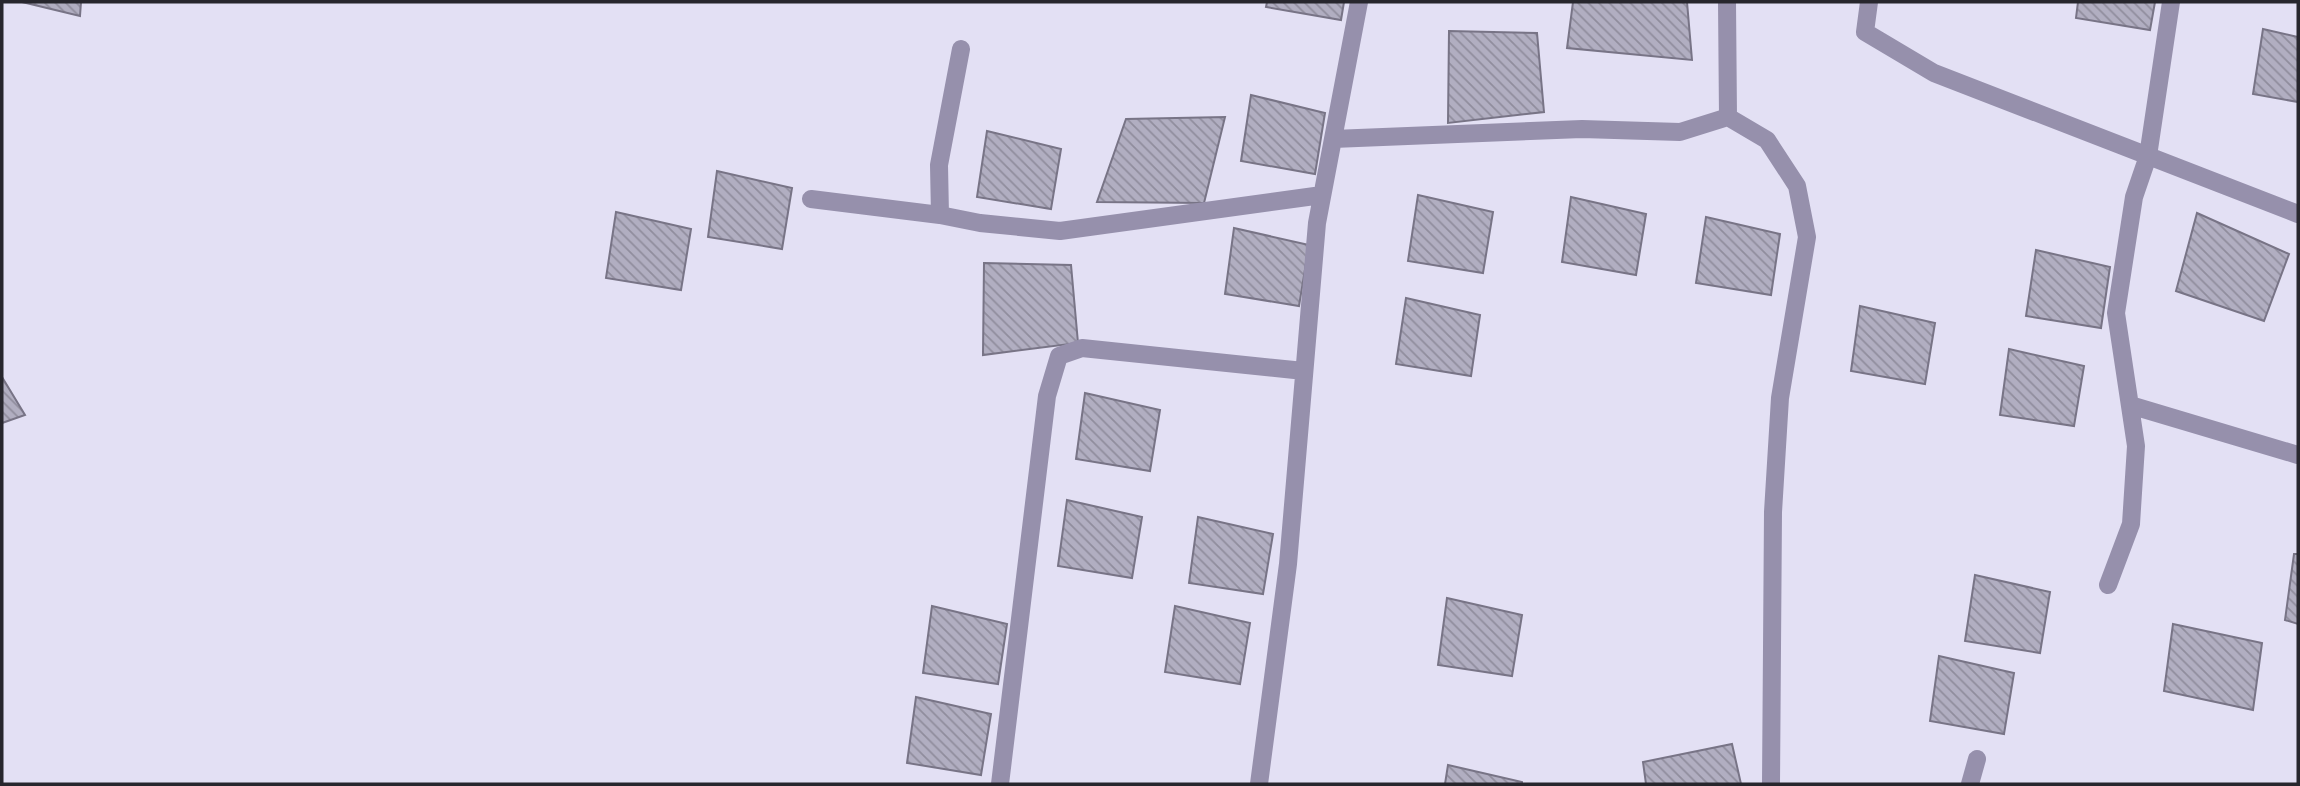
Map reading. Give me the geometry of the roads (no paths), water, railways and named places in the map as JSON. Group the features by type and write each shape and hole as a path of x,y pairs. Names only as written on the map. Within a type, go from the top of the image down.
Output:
{"street":[{"path":"1259,784 1288,564 1317,223 1359,2"},
{"path":"1727,2 1728,117"},
{"path":"1869,2 1865,32 1934,73 2298,214"},
{"path":"2108,585 2131,524 2136,446 2116,313 2134,197 2148,156 2171,2"},
{"path":"940,215 939,165 961,49"},
{"path":"1333,139 1582,129 1681,132 1728,117 1768,140 1797,186 1807,237 1780,398 1773,512 1771,784"},
{"path":"811,200 1060,231 1322,195"},
{"path":"1000,784 1047,396 1059,356 1082,348 1304,371"},
{"path":"2130,405 2298,455"},
{"path":"1970,784 1977,759"}]}
